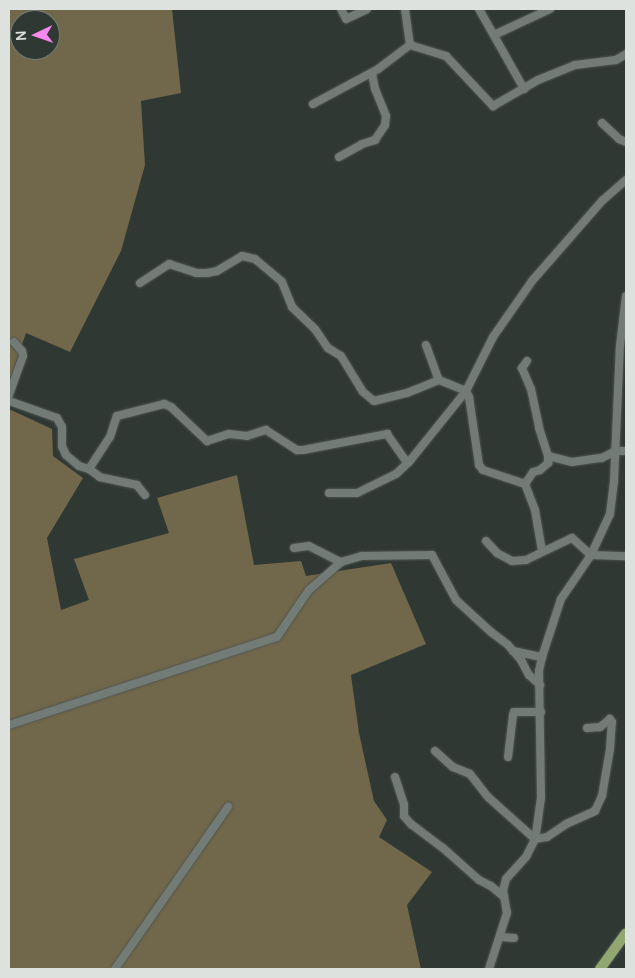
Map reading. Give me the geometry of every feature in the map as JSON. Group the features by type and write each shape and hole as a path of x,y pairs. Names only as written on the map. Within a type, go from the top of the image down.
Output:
{"main road":[{"path":"600,969 626,933"}],"street":[{"path":"341,9 346,19 367,9"},
{"path":"405,9 410,45"},
{"path":"479,9 524,89"},
{"path":"494,35 550,9"},
{"path":"313,104 372,72 410,45"},
{"path":"410,45 446,56 490,105 493,106 538,80 575,65 616,60 626,54"},
{"path":"339,157 362,144 376,140 385,125 386,116 375,89 372,72"},
{"path":"602,123 618,139 626,142"},
{"path":"329,493 357,493 396,474 409,462 466,391 493,337 532,281 603,200 626,180"},
{"path":"140,284 169,264 196,273 206,273 217,271 242,256 255,260 282,282 292,307 315,328 328,348 340,356 363,392 374,401 407,393 439,380 466,391 469,397 479,465 483,470 525,484"},
{"path":"489,969 507,914 504,897 506,879 526,857 534,839 542,797 540,686 542,657 562,599 591,555 610,514 614,481 620,346 626,296"},
{"path":"9,395 23,356 22,351 14,342"},
{"path":"426,345 439,380"},
{"path":"525,484 533,472 540,470 548,463 548,456 539,428 531,389 522,368 527,361"},
{"path":"9,401 57,418 62,427 62,446 66,455 79,466 89,468 100,477 137,485 145,495"},
{"path":"89,468 110,437 117,416 164,404 207,441 229,434 246,436 266,430 297,450 303,450 387,434 406,461 409,462"},
{"path":"548,456 572,462 602,458 615,451 626,451"},
{"path":"525,484 535,510 542,550"},
{"path":"486,541 497,553 512,561 526,560 542,550 572,538 591,555 626,556"},
{"path":"294,548 309,546 341,562"},
{"path":"9,725 277,637 309,590 341,562 362,556 432,555 456,600 522,660 529,675 540,686"},
{"path":"513,651 542,657"},
{"path":"508,757 514,712 541,712"},
{"path":"534,839 546,837 566,824 595,811 602,796 610,749 612,722 610,719 600,727 587,728"},
{"path":"435,752 453,767 470,774 488,797 534,839"},
{"path":"395,777 404,805 404,816 411,824 443,848 479,880 491,886 504,897"},
{"path":"115,969 228,807"},
{"path":"501,937 514,938"}],"shaded area":[{"path":"9,9 172,9 181,93 141,101 145,165 121,251 70,352 26,333 9,382"},
{"path":"9,409 52,429 53,456 83,478 47,538 61,610 89,600 74,559 169,533 157,498 237,475 254,565 301,561 306,576 391,563 426,644 351,675 359,733 374,801 387,820 379,837 432,872 407,905 421,969 9,969"}]}
